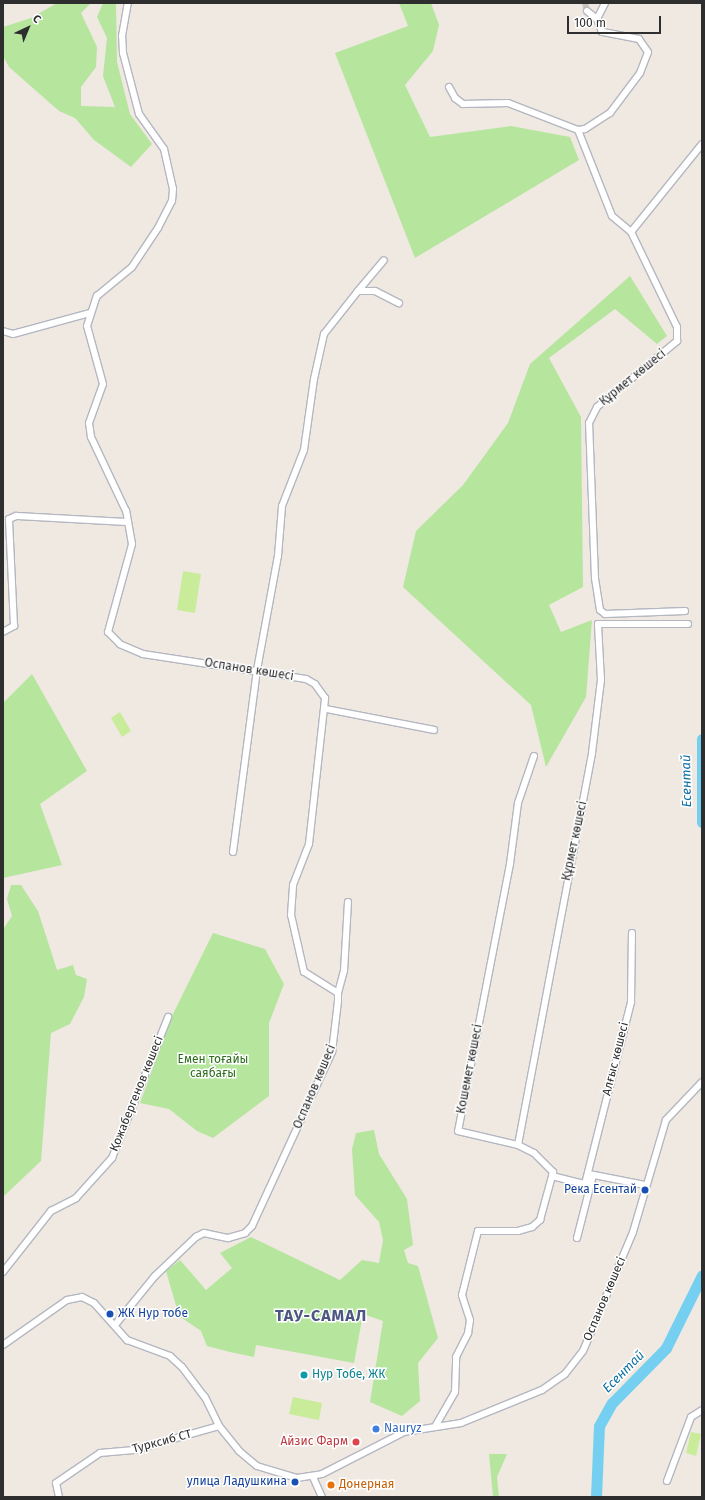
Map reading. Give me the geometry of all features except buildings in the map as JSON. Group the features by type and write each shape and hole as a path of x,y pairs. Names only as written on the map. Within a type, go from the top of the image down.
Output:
{"street":[{"name":"Оспанов көшесі","path":"115,1325 156,1276 196,1237 204,1233 228,1238 245,1233 252,1226 332,1052 338,1018 338,993 304,972 291,915 293,885 309,844 326,709 325,698 315,684 256,670 142,654 120,644 108,632 130,559 132,544 128,522 115,483 91,437 89,423 103,384 87,326 96,296 107,285 132,267 166,216 173,189 164,149 140,114 123,53 122,36 128,3"},
{"path":"597,19 605,3"},
{"path":"578,130 610,114 640,73 648,52 639,39 602,32 597,19 587,11"},
{"path":"449,87 455,98 463,104 508,103 578,130 612,216 631,232 702,144"},
{"name":"Құрмет көшесі","path":"631,232 678,334 672,347 591,414 596,602 605,614 685,611"},
{"path":"233,852 256,670 278,556 282,506 304,450 314,379 324,334 384,260"},
{"path":"358,291 374,291 399,303"},
{"path":"3,331 13,334 90,313"},
{"path":"3,632 14,626 9,520 16,516 128,522"},
{"name":"Құрмет көшесі","path":"518,1145 593,746 601,680 598,624 688,624"},
{"path":"326,709 434,730"},
{"name":"Кошемет көшесі","path":"534,756 518,803 510,864 458,1131 518,1145 534,1153 553,1172 552,1176"},
{"path":"338,993 344,972 348,902"},
{"name":"Алғыс көшесі","path":"577,1238 631,1002 632,933"},
{"name":"Қожабергенов көшесі","path":"3,1272 51,1211 76,1198 112,1158 168,1016"},
{"name":"Оспанов көшесі","path":"3,1345 66,1300 82,1297 94,1303 127,1340 170,1356 182,1367 205,1397 219,1426 257,1466 297,1478 313,1477 404,1432 436,1425 461,1423 515,1403 565,1374 597,1324 633,1232 644,1185 666,1120 702,1082"},
{"path":"591,1174 644,1185"},
{"name":"Алғыс көшесі","path":"552,1176 585,1184 591,1174"},
{"path":"436,1425 455,1392 456,1357 468,1333 470,1320 462,1295 478,1231 518,1231 532,1227 540,1220 552,1176"},
{"path":"667,1481 688,1424 694,1413 702,1410"},
{"name":"Турксиб СТ","path":"58,1497 56,1483 100,1453 134,1450 219,1426"},
{"path":"313,1477 322,1497"}],"green space":[{"path":"57,3 91,3 81,13 97,47 96,67 81,87 81,106 115,107 103,76 107,38 97,17 103,3 116,3 117,62 130,114 152,144 131,167 94,140 75,118 59,111 9,67 3,56 3,27 31,18"},
{"path":"399,3 431,3 439,25 433,51 405,85 430,137 511,126 570,137 579,160 415,258 335,53 408,26"},
{"path":"630,276 667,336 657,344 615,309 549,358 581,417 583,587 549,605 561,632 592,620 586,697 546,767 531,705 403,587 416,531 463,485 508,423 530,364"},
{"path":"183,571 201,574 195,613 177,610"},
{"path":"32,674 87,771 40,804 62,865 3,878 3,703"},
{"path":"120,712 131,731 122,737 111,718"},
{"path":"11,885 21,885 38,911 57,970 73,965 76,975 87,979 84,997 70,1024 51,1033 41,1161 4,1196 3,960 4,928 12,916 7,899"},
{"name":"Емен тоғайы саябағы","path":"213,933 265,949 284,984 269,1023 269,1096 213,1138 197,1131 169,1109 140,1103 172,1016"},
{"path":"374,1130 379,1154 407,1199 413,1245 404,1250 408,1263 418,1266 438,1338 418,1363 420,1401 402,1416 370,1402 383,1321 363,1314 354,1363 256,1345 254,1357 230,1352 207,1346 201,1331 179,1316 166,1271 180,1260 206,1290 232,1268 220,1253 251,1237 340,1280 362,1260 379,1263 383,1240 379,1222 355,1195 352,1149 356,1133"},
{"path":"293,1397 322,1403 319,1420 289,1414"},
{"path":"691,1432 701,1434 696,1456 686,1453"},
{"path":"489,1454 507,1454 497,1477 499,1497 493,1497"}],"waterway":[{"name":"Есентай","path":"702,739 702,822"},
{"name":"Есентай","path":"596,1497 599,1426 612,1403 666,1348 702,1275"}],"tunnel":[{"path":"585,3 587,11"}],"place":[{"name":"Река Есентай","path":"645,1190"},
{"name":"ЖК Нур тобе","path":"110,1314"},
{"name":"Нур Тобе, ЖК","path":"304,1375"},
{"name":"Nauryz","path":"376,1429"},
{"name":"Айзис Фарм","path":"356,1442"},
{"name":"улица Ладушкина","path":"295,1482"},
{"name":"Донерная","path":"331,1485"}],"district":[{"name":"ТАУ-САМАЛ","path":"321,1316"}]}
